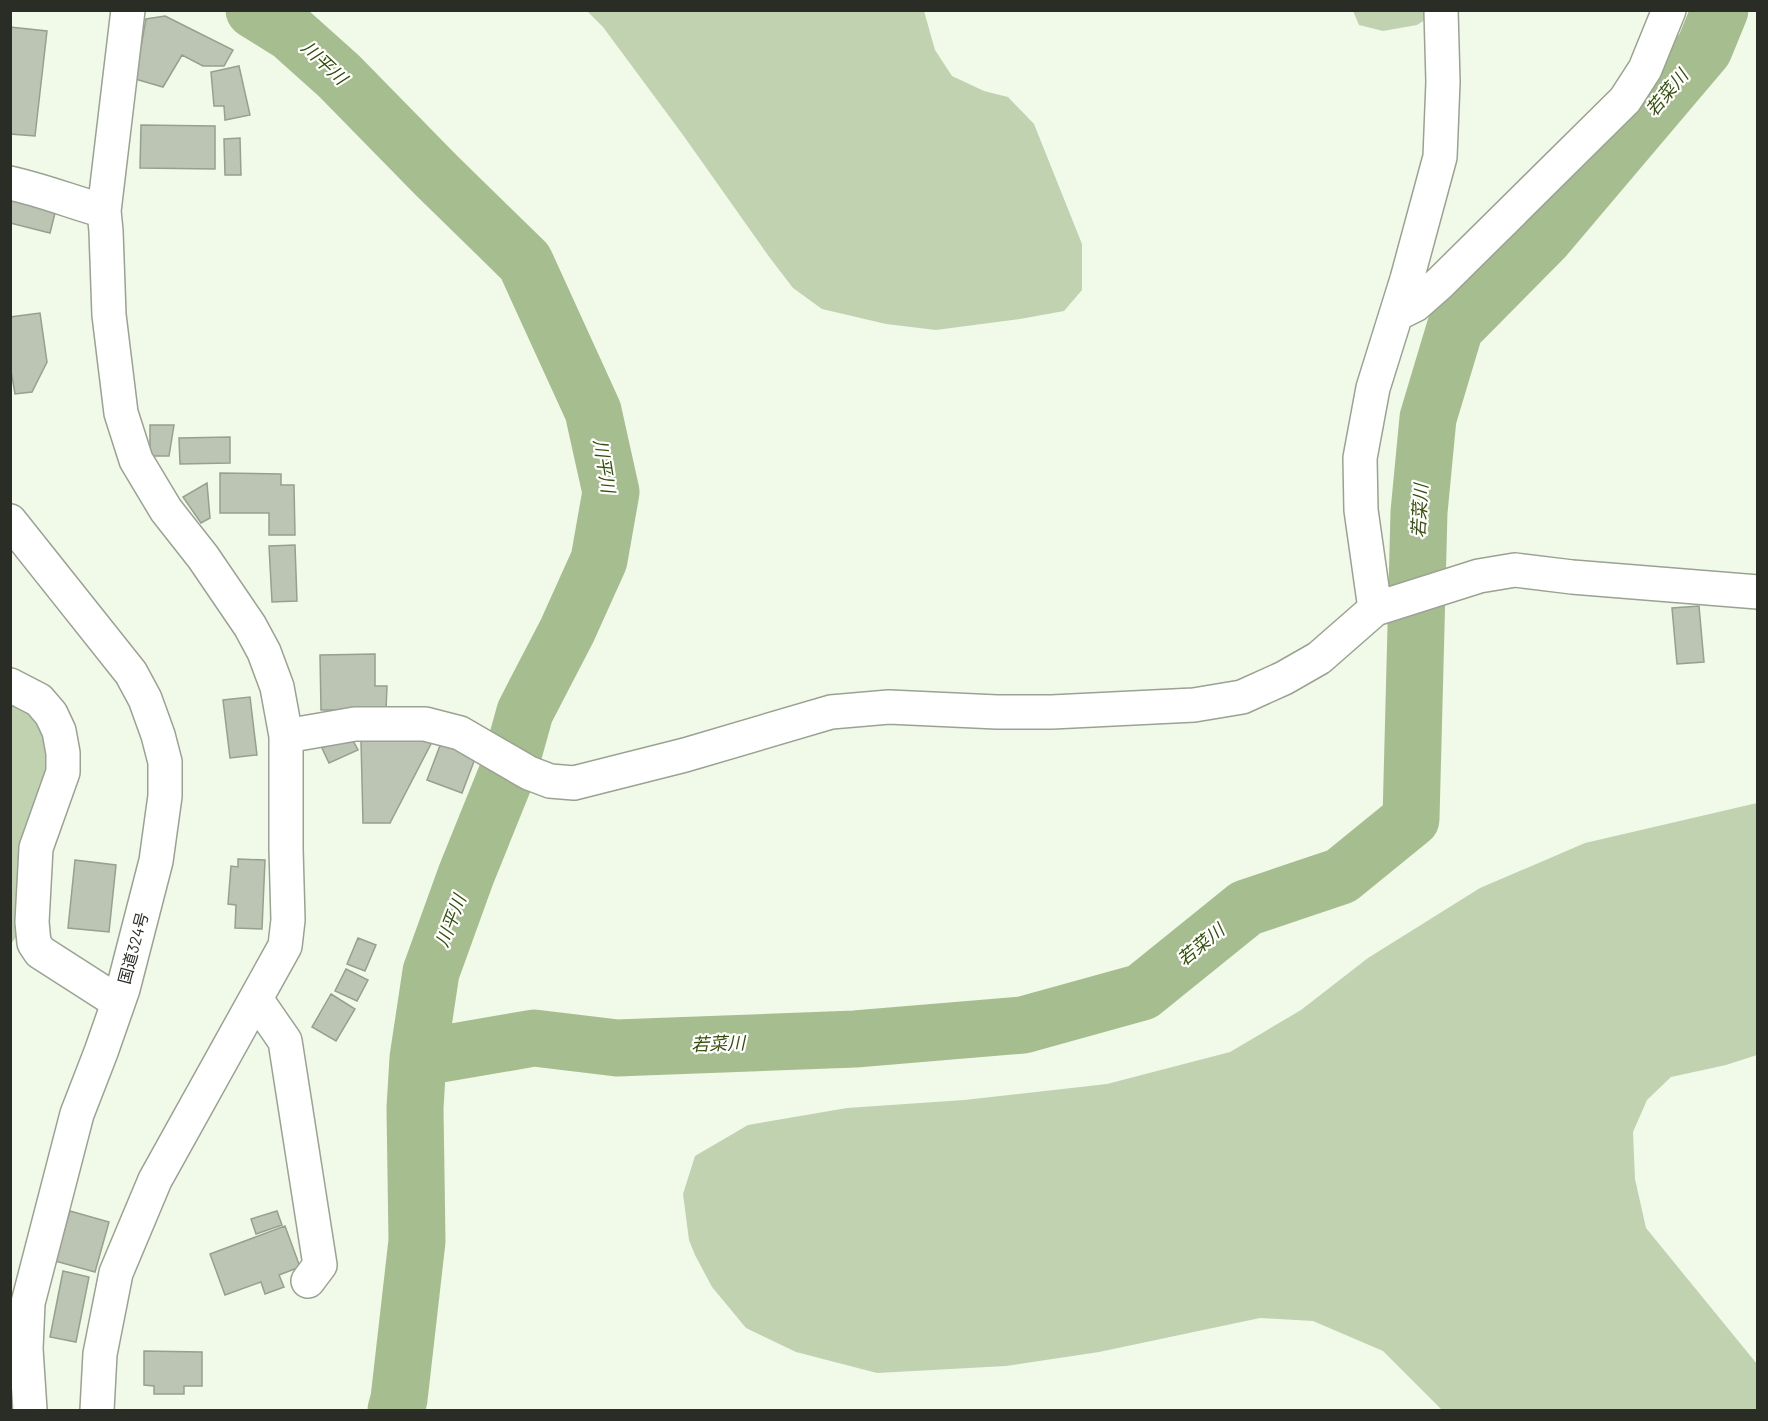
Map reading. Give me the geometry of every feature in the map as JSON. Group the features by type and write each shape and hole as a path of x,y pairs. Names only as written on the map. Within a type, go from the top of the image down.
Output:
{"main road":[{"path":"97,1410 100,1354 116,1273 155,1180 285,946 288,920 286,736 277,687 255,634 202,557 166,510 136,460 121,413 109,315 104,211 128,10"},
{"path":"1381,607 1361,510 1360,459 1373,388 1397,314 1440,157 1443,82 1442,10"},
{"path":"1397,314 1415,305 1440,284 1624,100 1645,69 1669,10"},
{"path":"10,183 43,190 66,200 104,211"},
{"name":"国道324号","path":"10,521 131,673 145,699 165,762 165,796 156,861 118,1002 77,1114 28,1303 26,1349 30,1410"},
{"path":"286,736 355,724 425,724 460,733 529,773 550,781 574,783 685,755 831,712 889,707 1052,712 1194,705 1242,697 1284,678 1319,657 1381,607 1479,576 1515,570 1572,577 1758,592"},
{"path":"10,685 39,700 51,714 63,753 63,772 36,848 32,922 34,943 40,952 118,1002"},
{"path":"255,999 285,1041 320,1265 308,1281"}],"green space":[{"path":"587,11 924,11 935,50 952,76 984,91 1008,97 1034,124 1082,244 1082,290 1064,311 936,330 886,324 822,309 793,288 603,27"},
{"path":"1353,11 1439,11 1417,25 1383,31 1359,25"},
{"path":"10,681 44,730 61,772 51,874 25,925 11,944"},
{"path":"1757,803 1757,1055 1726,1065 1671,1077 1647,1100 1633,1132 1635,1179 1646,1228 1757,1364 1757,1410 1442,1410 1383,1351 1313,1321 1260,1318 1099,1352 1006,1366 877,1373 796,1352 746,1328 712,1287 695,1255 689,1240 683,1194 695,1156 748,1125 847,1108 964,1100 1107,1084 1230,1052 1301,1010 1368,958 1480,888 1585,843"}],"building":[{"path":"165,16 233,50 224,66 203,66 182,55 163,87 135,79 146,19"},
{"path":"10,27 47,31 35,136 10,134"},
{"path":"239,66 250,115 225,120 224,106 214,106 211,72"},
{"path":"141,125 215,126 215,169 140,168"},
{"path":"240,138 241,175 225,175 224,139"},
{"path":"10,197 56,209 50,233 10,223"},
{"path":"40,313 47,362 32,392 15,394 10,365 10,317"},
{"path":"150,425 174,425 169,456 150,456"},
{"path":"230,437 230,463 180,464 179,438"},
{"path":"220,473 281,474 281,485 294,485 295,535 269,535 269,513 220,513"},
{"path":"207,483 210,518 201,523 183,497"},
{"path":"295,545 297,601 272,602 269,546"},
{"path":"1699,606 1704,662 1677,664 1672,608"},
{"path":"375,654 375,686 387,686 386,710 321,710 320,655"},
{"path":"250,697 257,755 230,758 223,700"},
{"path":"350,735 358,750 329,763 322,748"},
{"path":"433,740 390,823 363,823 361,741"},
{"path":"441,743 476,756 462,793 427,780"},
{"path":"238,859 265,860 262,929 235,928 236,905 228,904 231,866 238,867"},
{"path":"75,860 116,865 109,932 68,928"},
{"path":"358,938 376,945 365,971 347,964"},
{"path":"346,969 368,980 357,1001 335,991"},
{"path":"331,994 355,1009 336,1041 312,1027"},
{"path":"70,1211 109,1222 95,1272 55,1261"},
{"path":"277,1211 282,1225 256,1234 251,1219"},
{"path":"285,1226 300,1267 279,1275 284,1287 265,1294 261,1282 225,1295 210,1254"},
{"path":"63,1271 89,1277 76,1342 50,1337"},
{"path":"144,1351 202,1352 202,1386 184,1386 184,1394 154,1394 154,1386 144,1385"}],"waterway":[{"name":"川平川","path":"254,10 291,33 339,76 525,262 593,411 611,492 599,560 567,631 525,712 510,766 466,875 431,972 418,1058 415,1108 417,1241 396,1410"},
{"name":"若菜川","path":"418,1058 534,1038 617,1048 855,1039 1023,1025 1142,992 1246,908 1341,876 1411,819 1419,512 1428,418 1455,328 1544,238 1704,49 1720,10"}]}
